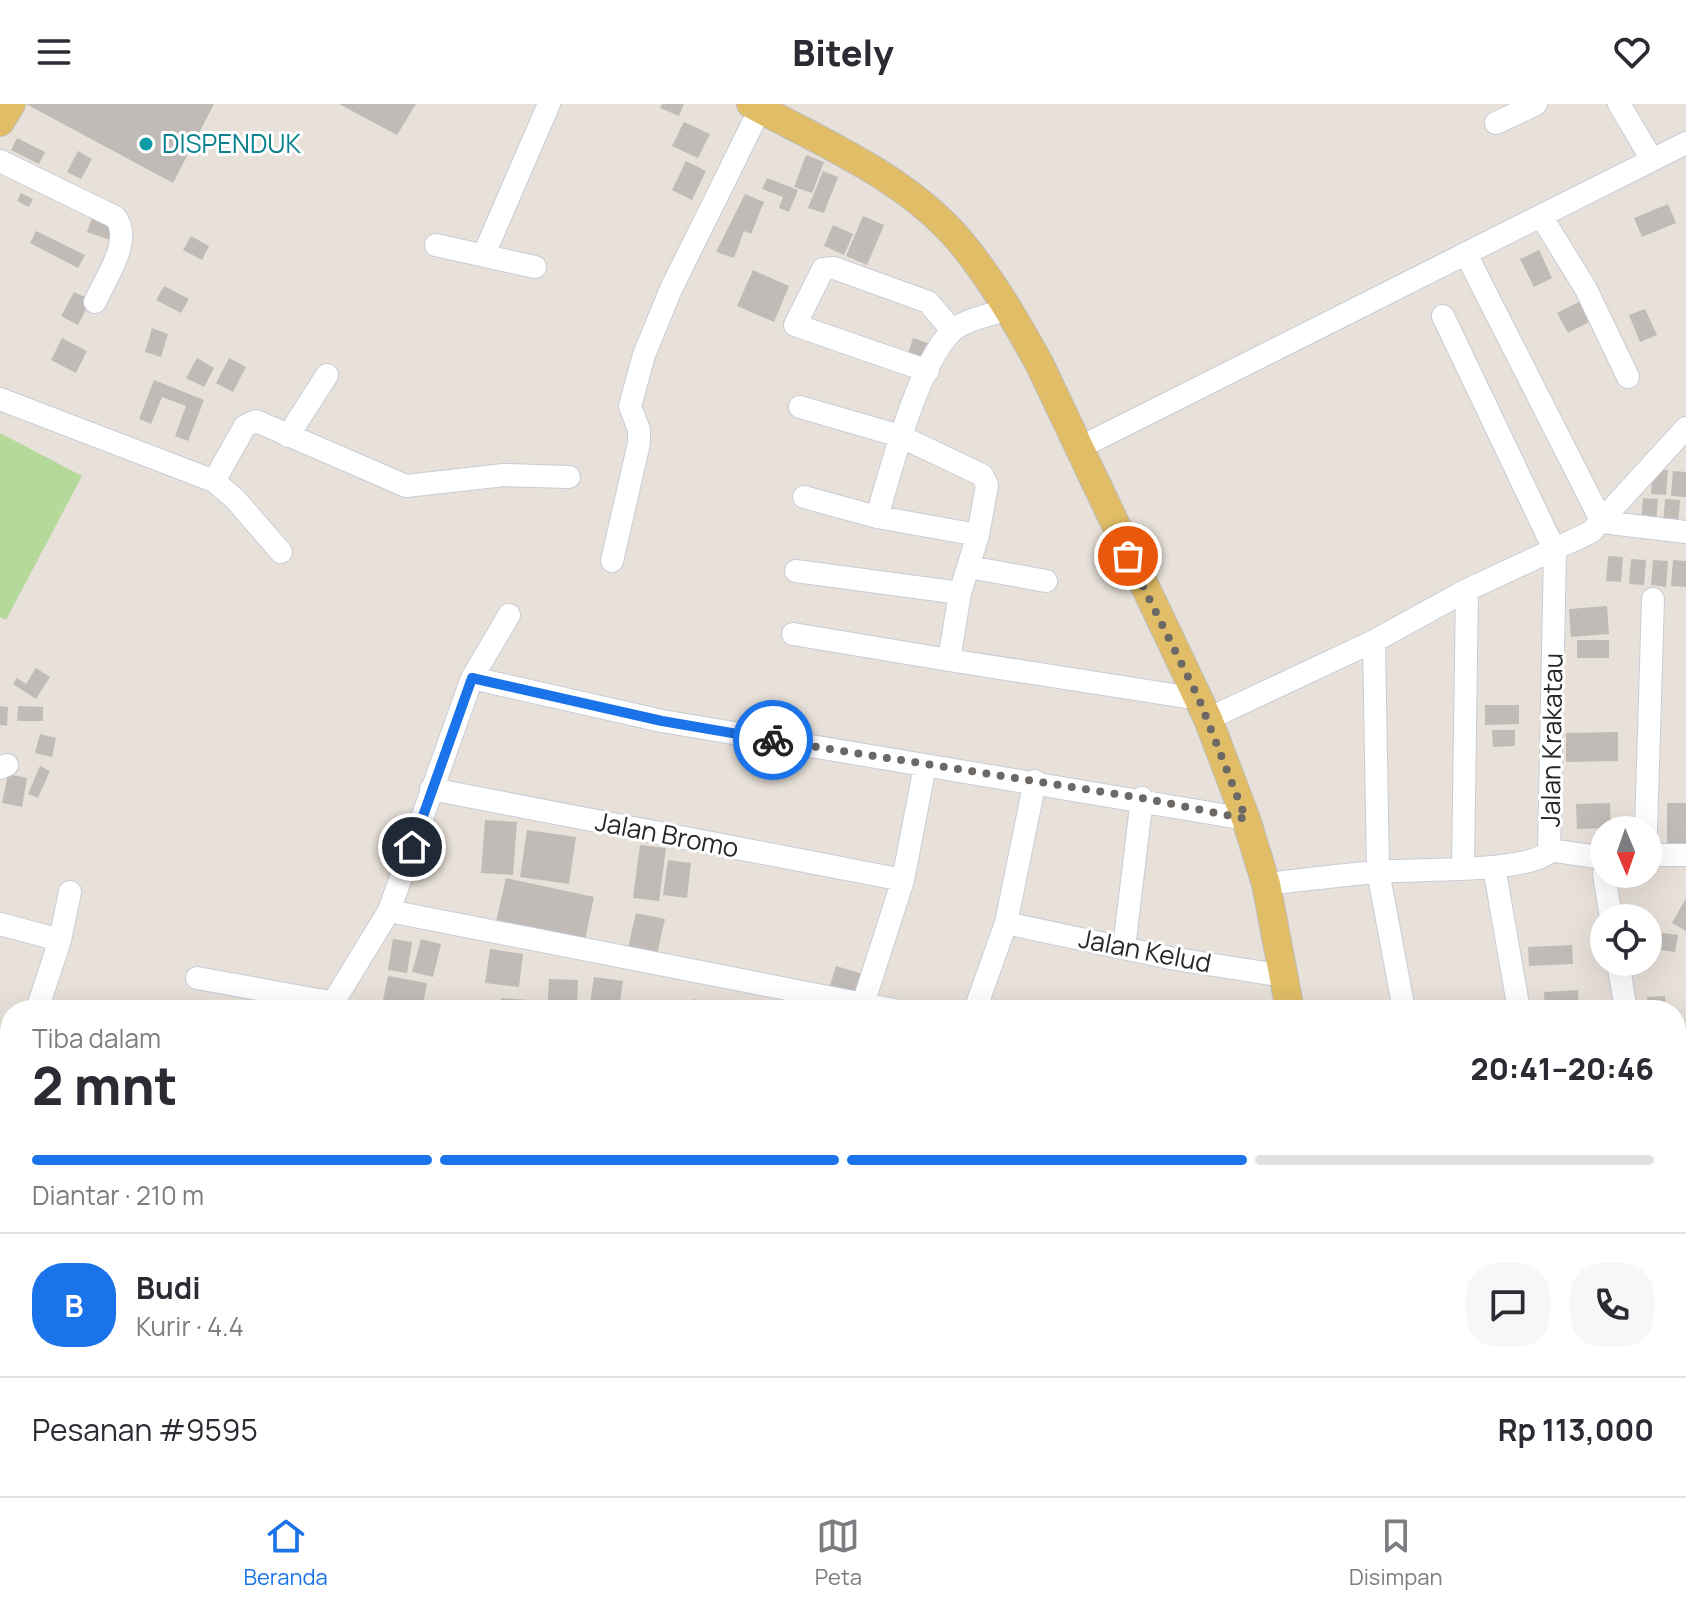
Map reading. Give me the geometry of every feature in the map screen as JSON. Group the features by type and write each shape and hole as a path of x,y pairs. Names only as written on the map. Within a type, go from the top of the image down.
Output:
{"main road":[{"path":"0,122 11,104"},
{"path":"755,106 885,177 922,204 959,240 1009,309 1039,363 1204,709 1246,819 1266,884 1288,1000"}],"street":[{"path":"484,254 549,104"},
{"path":"1496,123 1536,104"},
{"path":"1619,104 1651,158"},
{"path":"612,561 639,443 639,430 630,406 644,355 755,106"},
{"path":"1079,448 1686,143"},
{"path":"0,161 120,223 122,241 95,302"},
{"path":"1541,216 1599,312 1628,377"},
{"path":"436,245 535,267"},
{"path":"1466,254 1602,522"},
{"path":"928,371 795,325 823,269 834,268 928,302 952,330"},
{"path":"877,517 900,436 928,371 952,330 1009,309"},
{"path":"1443,316 1555,551"},
{"path":"288,436 327,375"},
{"path":"0,399 214,481 235,499 281,552"},
{"path":"800,407 900,436 984,478 987,485 978,535 960,593 949,660"},
{"path":"214,481 248,423 256,421 406,486 504,475 569,477"},
{"path":"793,634 949,660 1204,709 1374,641 1467,590 1555,551 1602,522 1677,448 1686,428"},
{"path":"804,497 877,517 978,535"},
{"path":"1602,522 1686,532"},
{"name":"Jalan Krakatau","path":"1266,884 1378,871 1494,867 1538,859 1549,850 1555,551"},
{"path":"969,567 1046,581"},
{"path":"796,571 960,593"},
{"path":"1463,867 1467,590"},
{"path":"1646,816 1653,599"},
{"path":"339,1000 389,911 472,678 509,615"},
{"path":"1374,641 1378,871 1402,1000"},
{"path":"472,678 662,721 925,766 1142,798 1246,819"},
{"path":"864,1000 903,880 925,766"},
{"path":"979,1000 1006,923 1035,781"},
{"name":"Jalan Bromo","path":"431,789 903,880"},
{"path":"1124,948 1142,798"},
{"path":"1549,850 1590,862"},
{"path":"1662,855 1686,855"},
{"path":"1494,867 1517,1000"},
{"path":"40,1000 60,940 70,892"},
{"path":"389,911 843,1000"},
{"name":"Jalan Kelud","path":"1006,923 1124,948 1284,976"},
{"path":"0,924 60,940"},
{"path":"1620,976 1624,1000"},
{"path":"197,978 306,1000"}],"green space":[{"path":"0,433 82,476 6,620 0,617"}],"building":[{"name":"DISPENDUK","path":"26,104 214,104 173,183"},
{"path":"339,104 416,104 397,135"},
{"path":"662,104 684,104 679,116 660,108"},
{"path":"684,122 710,134 698,158 672,146"},
{"path":"17,138 45,152 39,164 11,150"},
{"path":"78,151 92,159 81,179 67,172"},
{"path":"806,155 824,162 812,193 794,187"},
{"path":"686,161 706,171 692,200 672,190"},
{"path":"823,171 838,177 824,213 808,208"},
{"path":"767,178 798,190 789,212 779,208 783,197 762,189"},
{"path":"21,193 33,199 29,207 17,201"},
{"path":"745,194 764,202 751,234 744,231 734,258 716,252"},
{"path":"1668,204 1676,223 1642,237 1634,218"},
{"path":"93,215 119,225 113,241 87,232"},
{"path":"863,216 884,225 867,265 846,256"},
{"path":"833,225 853,234 844,255 824,246"},
{"path":"36,231 85,255 78,268 30,243"},
{"path":"191,236 209,246 202,260 183,250"},
{"path":"1539,250 1552,278 1534,287 1520,259"},
{"path":"753,270 789,286 774,322 737,306"},
{"path":"164,286 189,299 181,313 156,300"},
{"path":"74,292 91,300 78,325 61,316"},
{"path":"1586,298 1597,318 1568,333 1557,313"},
{"path":"1645,309 1657,335 1640,342 1629,315"},
{"path":"152,328 168,334 161,357 145,352"},
{"path":"62,338 87,351 76,373 51,360"},
{"path":"913,338 928,343 923,358 908,354"},
{"path":"197,358 214,368 204,387 186,378"},
{"path":"229,358 246,367 233,392 216,383"},
{"path":"154,380 204,400 188,441 175,436 186,406 162,397 151,424 139,419"},
{"path":"1653,469 1668,470 1666,495 1651,494"},
{"path":"1673,471 1686,472 1686,497 1671,496"},
{"path":"1643,498 1658,499 1656,524 1641,523"},
{"path":"1665,499 1680,500 1678,525 1663,524"},
{"path":"1608,556 1623,557 1621,582 1606,581"},
{"path":"1631,559 1646,560 1644,585 1629,584"},
{"path":"1653,560 1668,561 1666,587 1651,585"},
{"path":"1673,560 1686,561 1686,587 1671,586"},
{"path":"1607,606 1609,634 1571,637 1569,609"},
{"path":"1577,640 1609,640 1609,658 1577,658"},
{"path":"36,668 50,677 36,699 13,684 17,678 26,684"},
{"path":"1485,705 1519,705 1519,724 1485,725"},
{"path":"0,706 8,707 7,726 0,725"},
{"path":"18,706 43,707 43,721 17,721"},
{"path":"1492,730 1515,730 1515,746 1493,747"},
{"path":"1618,732 1618,761 1566,762 1566,733"},
{"path":"40,734 56,738 52,757 35,753"},
{"path":"40,766 50,771 38,798 28,794"},
{"path":"8,774 27,778 22,807 2,803"},
{"path":"1610,803 1611,816 1590,816 1590,829 1577,829 1576,804"},
{"path":"1667,803 1686,803 1686,848 1667,848"},
{"path":"485,820 517,822 513,875 481,873"},
{"path":"527,830 576,837 569,884 520,877"},
{"path":"640,845 666,848 659,901 633,898"},
{"path":"668,860 691,863 687,898 663,895"},
{"path":"506,878 594,897 584,945 495,926"},
{"path":"1686,898 1686,931 1672,923"},
{"path":"636,913 665,919 656,959 627,952"},
{"path":"1662,933 1678,935 1675,952 1662,950"},
{"path":"393,939 412,942 407,973 388,970"},
{"path":"421,939 441,944 433,977 412,972"},
{"path":"1572,945 1573,964 1529,966 1528,947"},
{"path":"490,949 523,954 519,987 485,983"},
{"path":"836,966 863,974 855,1000 828,992"},
{"path":"388,976 427,983 424,1000 383,1000"},
{"path":"594,977 623,981 620,1000 591,1000"},
{"path":"549,979 578,980 577,1000 548,1000"},
{"path":"1578,990 1578,1000 1544,1000 1544,992"},
{"path":"1665,996 1665,1000 1647,1000 1647,997"}],"way so far":[{"path":"773,740 1142,798 1246,819 1208,719 1128,556"}],"place":[{"name":"DISPENDUK","path":"146,144"}],"route":[{"path":"412,847 472,678 662,721 773,740"}]}
